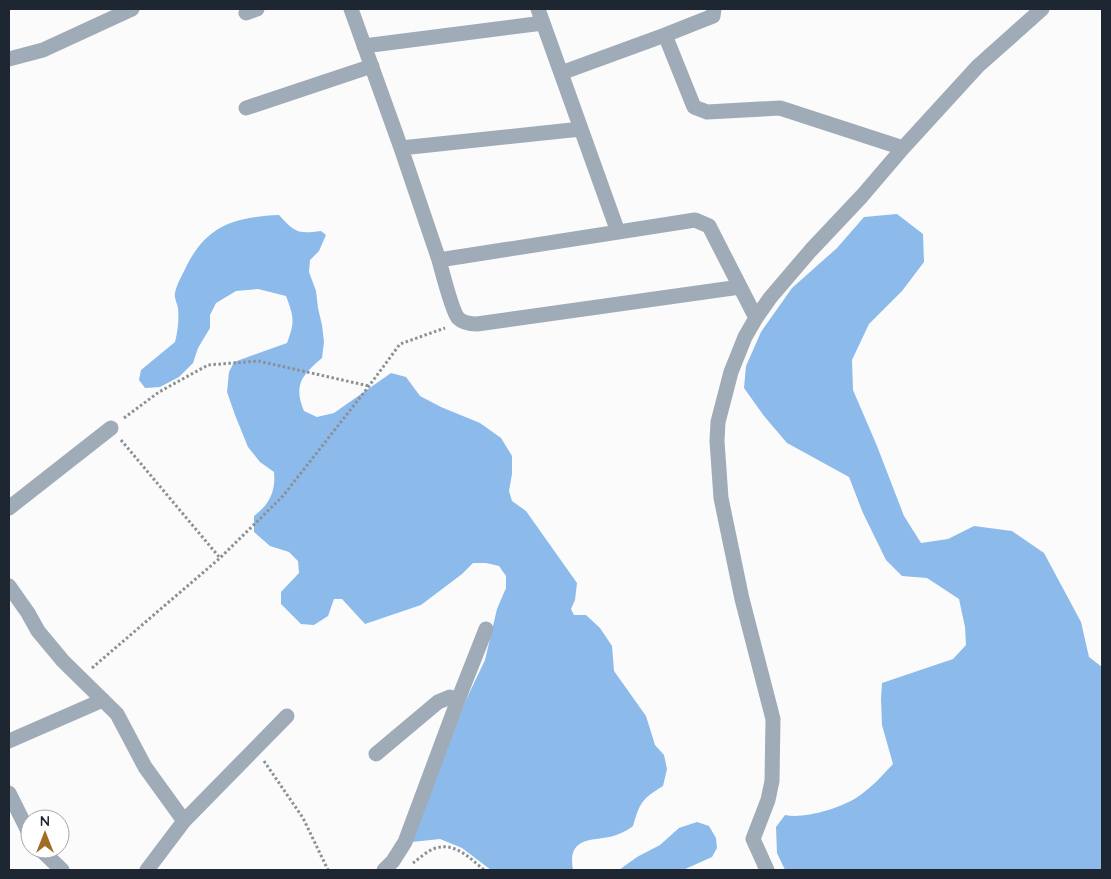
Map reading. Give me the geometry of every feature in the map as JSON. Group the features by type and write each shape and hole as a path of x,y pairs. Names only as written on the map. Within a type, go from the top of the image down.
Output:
{"street":[{"path":"9,59 43,50 132,9"},
{"path":"351,9 401,148 456,314 464,322 477,324 740,287"},
{"path":"561,72 713,16 714,9"},
{"path":"766,870 752,839 768,800 772,781 773,719 724,522 721,498 717,441 722,403 731,372 745,337 756,318 770,298 811,250 978,66 1042,9"},
{"path":"364,46 541,16 618,232"},
{"path":"665,35 694,107 707,112 780,108 903,148"},
{"path":"246,108 372,66"},
{"path":"401,148 581,129"},
{"path":"439,260 695,220 709,226 756,318"},
{"path":"9,508 111,428"},
{"path":"9,586 38,631 63,661 117,714 145,767 184,821"},
{"path":"384,870 393,861 405,842 486,629"},
{"path":"376,754 438,702 450,697 458,700"},
{"path":"9,741 103,700"},
{"path":"147,870 184,821 287,716"},
{"path":"9,792 20,815"},
{"path":"50,859 62,870"}],"path":[{"path":"80,678 220,558 283,496 370,386 400,344 442,329 455,327 464,322"},
{"path":"220,558 111,428 158,392 208,365 258,361 370,386"},
{"path":"255,748 303,818 328,870"},
{"path":"410,865 434,848 447,846 466,855 484,870"}],"shaded area":[{"path":"897,214 923,234 924,262 902,291 869,324 852,360 853,390 904,516 921,543 948,539 974,526 1012,531 1044,553 1081,622 1089,657 1102,667 1102,870 785,870 777,853 776,827 785,815 802,816 831,809 849,802 866,791 893,764 882,725 882,683 953,659 966,645 965,627 959,599 927,578 902,576 886,560 863,513 849,477 787,443 744,388 746,366 761,332 792,288 837,248 864,217"},
{"path":"279,215 289,226 297,231 321,231 326,235 319,251 310,260 309,272 316,291 324,342 322,358 309,370 301,381 299,394 304,411 317,417 334,413 391,373 406,377 420,396 480,423 501,438 512,456 512,474 509,491 512,501 526,511 577,583 575,600 571,609 574,615 586,615 600,628 612,646 614,671 646,716 655,745 664,755 667,769 663,786 650,794 643,802 633,826 611,837 579,844 574,850 572,858 573,870 491,870 462,848 440,839 412,842 465,702 485,660 497,609 506,588 506,576 499,566 473,563 462,574 421,605 365,624 342,599 334,599 328,616 314,625 301,624 281,604 281,592 299,573 298,561 289,552 270,546 254,532 254,516 264,507 273,491 274,472 260,462 248,447 227,392 229,372 234,362 287,343 292,320 291,309 286,296 258,289 236,291 216,303 210,315 210,328 198,348 193,363 179,377 160,387 145,388 139,380 141,370 175,342 178,329 176,289 195,251 204,240 225,225 237,221"},
{"path":"697,822 709,826 716,838 717,848 712,857 683,870 619,870 637,857 660,845 679,828"}]}
